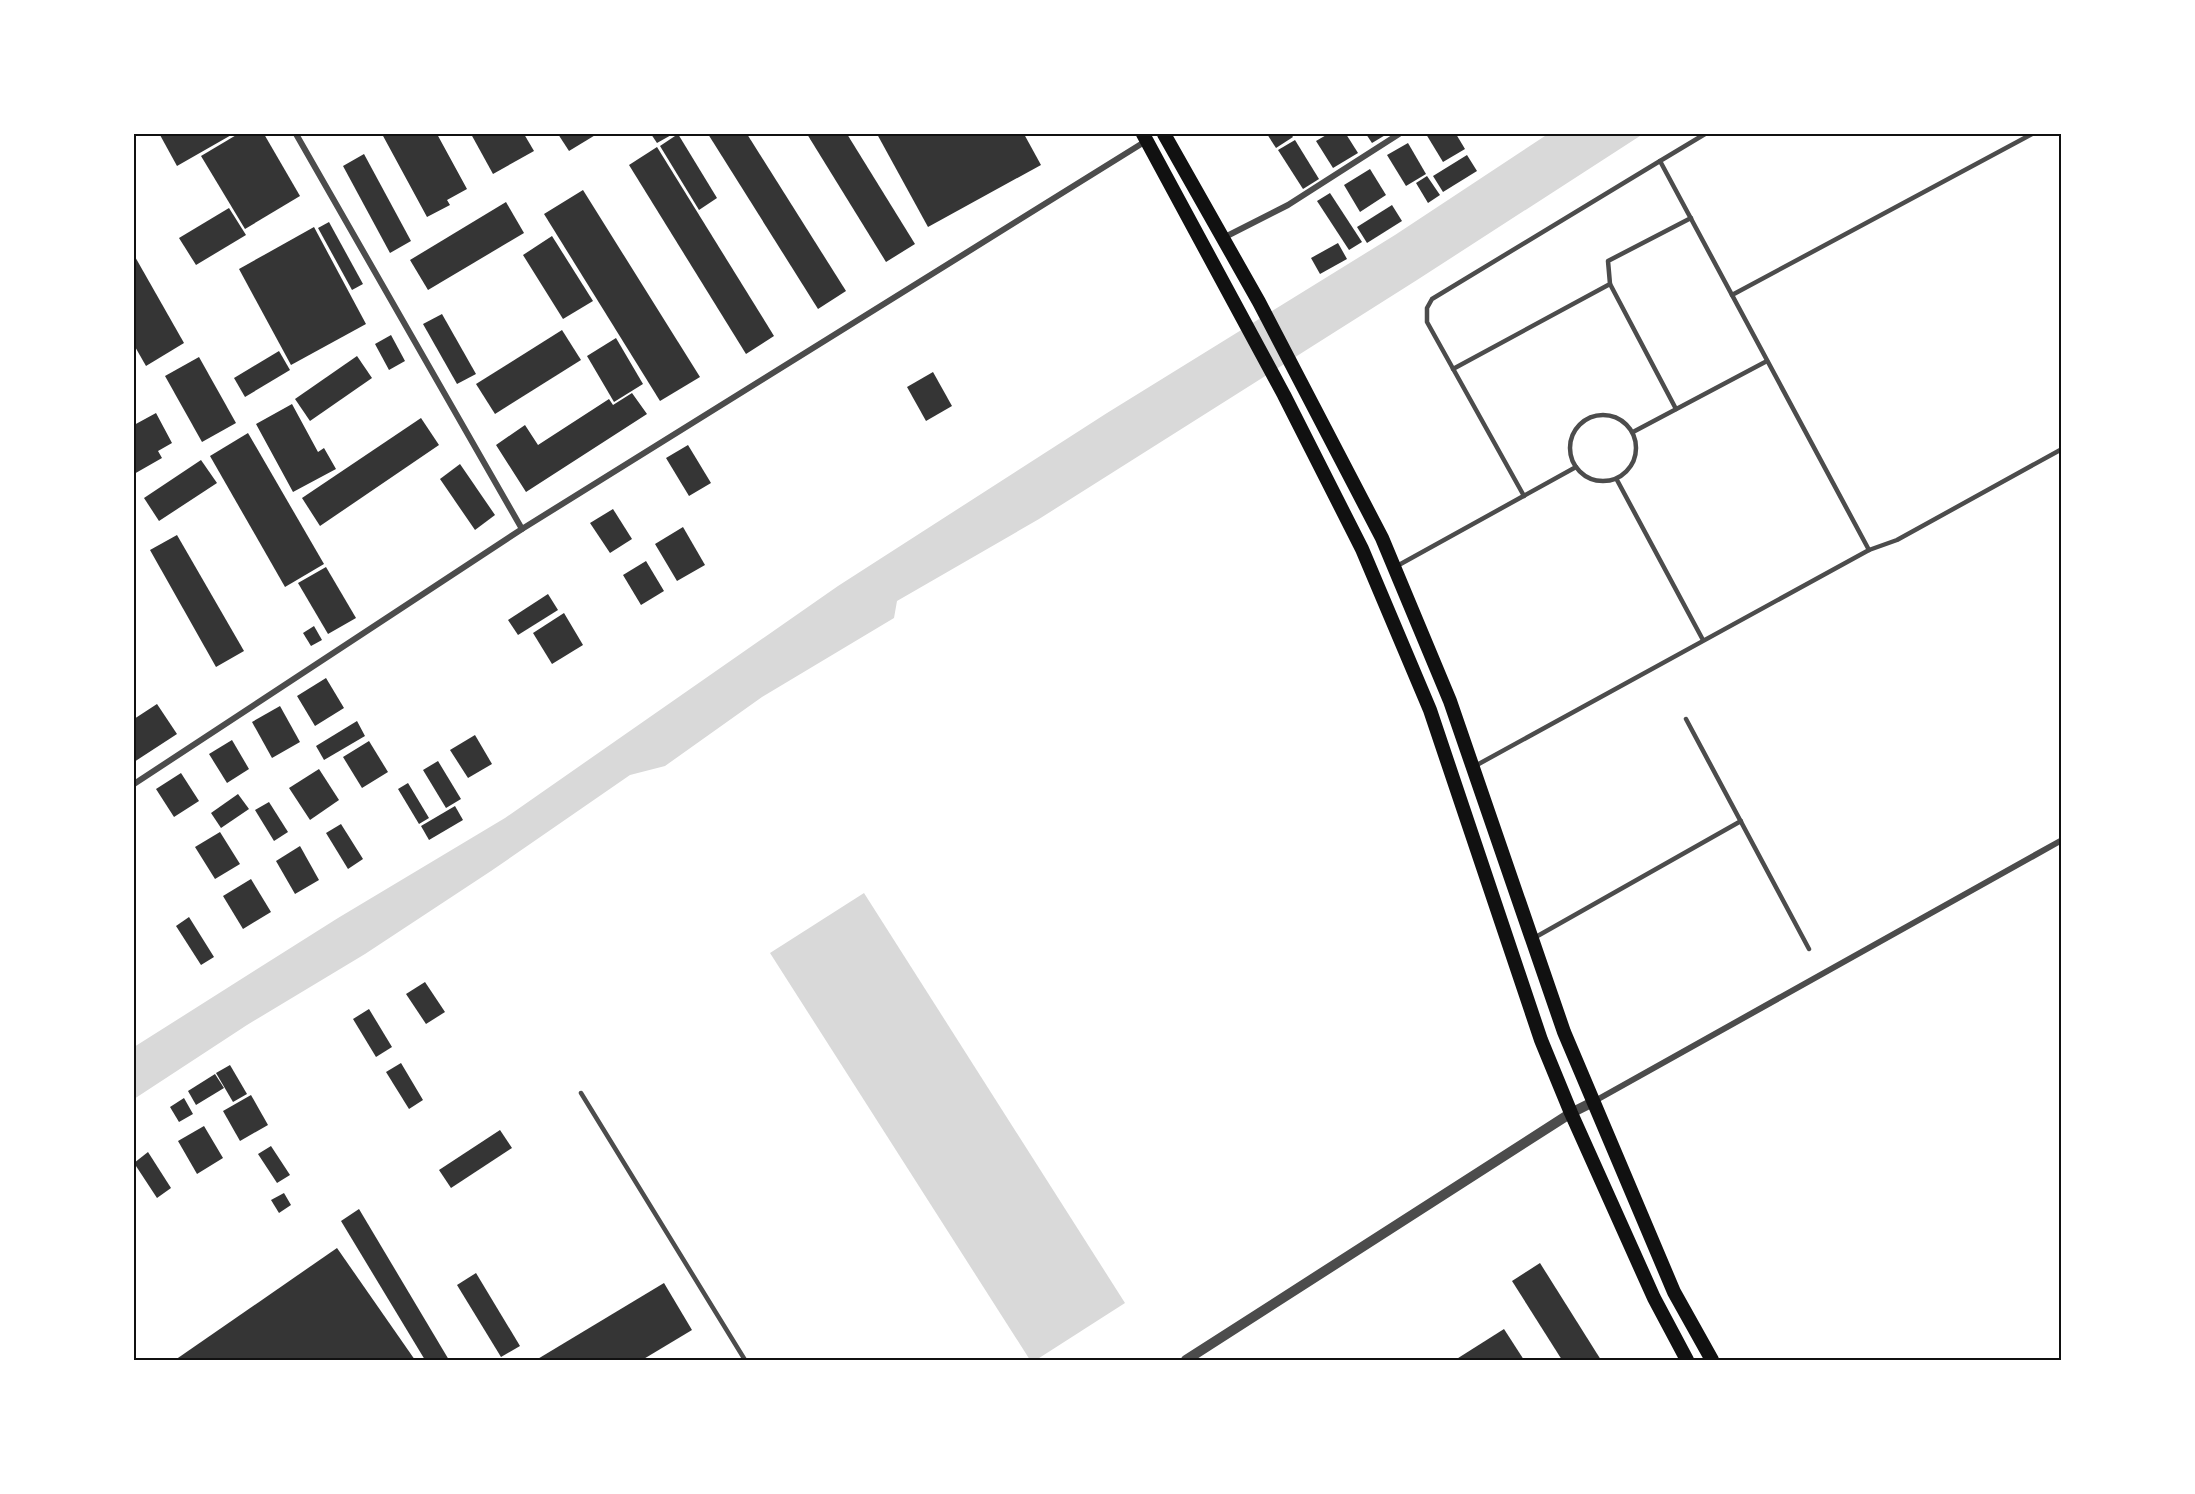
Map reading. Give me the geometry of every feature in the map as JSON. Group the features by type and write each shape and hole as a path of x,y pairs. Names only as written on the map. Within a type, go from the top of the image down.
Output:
{"main road":[{"path":"1164,134 1259,302 1383,538 1450,701 1564,1032 1674,1292 1712,1360"},
{"path":"1145,137 1284,395 1362,549 1430,710 1541,1040 1571,1113 1654,1298 1688,1360"},
{"path":"1373,575 1395,567"}],"street":[{"path":"296,134 522,529"},
{"path":"1223,238 1288,205 1399,134"},
{"path":"134,783 522,529 1145,137"},
{"path":"1186,1360 1571,1113 2061,840"}],"lane":[{"path":"1524,496 1427,322 1427,308 1432,299 1705,134"},
{"path":"1732,295 2031,134"},
{"path":"1660,161 1869,549"},
{"path":"1676,409 1610,284 1608,261 1691,218"},
{"path":"1453,369 1610,284"},
{"path":"1633,432 1767,361"},
{"path":"1605,414 1617,417 1633,432 1637,446 1635,460 1628,472 1617,480 1603,482 1589,479 1576,467 1571,458 1570,444 1574,431 1584,420 1605,414"},
{"path":"1473,767 1869,549 1897,540 2061,449"},
{"path":"1395,567 1576,467"},
{"path":"1617,480 1703,640"},
{"path":"1686,719 1809,949"},
{"path":"1532,939 1741,821"},
{"path":"581,1093 746,1360"}],"shaded area":[{"path":"1548,134 1643,134 1039,519 897,601 894,618 762,697 665,766 630,775 365,954 247,1025 134,1099 134,1047 338,918 505,818 838,586 1107,413 1395,235"},
{"path":"864,893 1125,1303 1036,1360 1030,1360 770,953"}],"building":[{"path":"233,134 177,166 160,135"},
{"path":"238,134 264,134 300,196 245,229 201,156"},
{"path":"382,134 437,134 467,189 447,200 450,205 427,217"},
{"path":"471,134 524,134 534,151 493,174"},
{"path":"558,134 597,134 569,151"},
{"path":"651,134 673,134 657,143"},
{"path":"678,134 717,198 699,210 660,146"},
{"path":"708,134 747,134 846,291 818,309"},
{"path":"807,134 847,134 915,244 886,262"},
{"path":"877,134 1024,134 1041,165 928,227"},
{"path":"1267,134 1291,134 1293,137 1276,148"},
{"path":"1328,134 1346,134 1358,153 1333,168 1316,141"},
{"path":"1366,134 1387,134 1372,143"},
{"path":"1426,134 1456,134 1465,149 1443,162"},
{"path":"1295,140 1319,179 1303,189 1278,150"},
{"path":"1408,143 1426,174 1406,186 1387,155"},
{"path":"657,147 774,336 746,354 629,165"},
{"path":"364,154 411,241 390,253 343,166"},
{"path":"1467,155 1477,171 1443,192 1433,176"},
{"path":"1370,169 1386,195 1360,212 1344,185"},
{"path":"1427,176 1440,195 1428,203 1416,183"},
{"path":"583,190 700,377 660,401 544,214"},
{"path":"1330,193 1362,242 1349,250 1317,201"},
{"path":"506,202 524,233 428,290 410,260"},
{"path":"1392,205 1402,221 1367,243 1357,227"},
{"path":"229,208 246,235 196,265 179,238"},
{"path":"329,222 363,284 352,290 318,228"},
{"path":"314,227 366,324 291,365 239,269"},
{"path":"552,236 593,301 563,319 523,255"},
{"path":"1338,243 1347,259 1320,274 1311,258"},
{"path":"134,255 184,343 146,366 134,345"},
{"path":"442,314 476,374 457,384 423,324"},
{"path":"562,330 581,360 495,414 476,384"},
{"path":"391,335 405,361 389,370 375,344"},
{"path":"616,338 643,384 614,402 587,356"},
{"path":"279,351 290,370 245,397 234,378"},
{"path":"357,356 372,378 310,421 295,399"},
{"path":"199,357 236,423 202,442 165,376"},
{"path":"933,372 952,406 926,421 907,387"},
{"path":"632,393 647,414 526,492 496,445 525,425 538,445 609,399 613,405"},
{"path":"292,404 318,452 324,448 336,469 293,492 256,424"},
{"path":"156,413 172,443 158,451 162,458 134,474 134,425"},
{"path":"421,418 439,445 320,526 302,498"},
{"path":"248,433 324,564 285,587 210,456"},
{"path":"688,445 711,483 689,496 666,458"},
{"path":"201,460 217,483 159,521 144,498"},
{"path":"460,464 495,515 475,530 440,479"},
{"path":"613,509 632,539 610,553 590,523"},
{"path":"683,527 705,565 677,581 655,544"},
{"path":"177,535 244,651 216,667 150,550"},
{"path":"646,561 664,591 641,605 623,575"},
{"path":"326,567 356,618 328,634 298,583"},
{"path":"548,594 558,610 518,635 508,620"},
{"path":"564,613 583,645 552,664 533,633"},
{"path":"314,626 322,640 311,646 303,633"},
{"path":"326,678 344,708 315,726 297,696"},
{"path":"157,704 177,734 134,762 134,719"},
{"path":"280,706 300,742 272,758 252,722"},
{"path":"357,721 365,736 324,760 316,746"},
{"path":"475,735 492,764 468,778 450,750"},
{"path":"232,740 249,769 227,783 209,754"},
{"path":"369,741 388,772 362,788 343,757"},
{"path":"438,761 461,799 446,808 423,770"},
{"path":"319,769 339,800 310,820 289,788"},
{"path":"181,773 199,801 174,817 156,789"},
{"path":"408,783 429,818 419,824 398,789"},
{"path":"238,794 249,809 221,828 211,813"},
{"path":"269,802 288,832 274,841 255,810"},
{"path":"455,806 463,820 429,840 421,826"},
{"path":"341,824 363,859 348,869 326,833"},
{"path":"220,832 240,864 215,879 195,847"},
{"path":"300,846 319,880 295,894 276,861"},
{"path":"251,879 271,912 243,929 223,896"},
{"path":"189,917 214,957 201,965 176,926"},
{"path":"425,982 445,1012 426,1024 406,994"},
{"path":"369,1009 392,1047 376,1057 353,1019"},
{"path":"401,1063 423,1100 409,1109 386,1072"},
{"path":"230,1065 247,1094 233,1102 216,1073"},
{"path":"215,1074 224,1088 196,1105 188,1091"},
{"path":"251,1095 268,1125 240,1141 223,1111"},
{"path":"184,1098 193,1114 179,1122 170,1107"},
{"path":"204,1126 223,1158 197,1174 178,1141"},
{"path":"500,1130 512,1148 451,1188 439,1170"},
{"path":"271,1146 290,1175 277,1183 258,1154"},
{"path":"148,1152 171,1188 157,1198 134,1163"},
{"path":"284,1193 291,1205 279,1213 271,1200"},
{"path":"359,1209 449,1360 425,1360 341,1221"},
{"path":"337,1248 415,1360 175,1360"},
{"path":"1540,1263 1601,1360 1562,1360 1512,1281"},
{"path":"476,1273 520,1346 501,1357 457,1285"},
{"path":"664,1283 692,1330 642,1360 536,1360"},
{"path":"1504,1329 1524,1360 1455,1360"}]}
